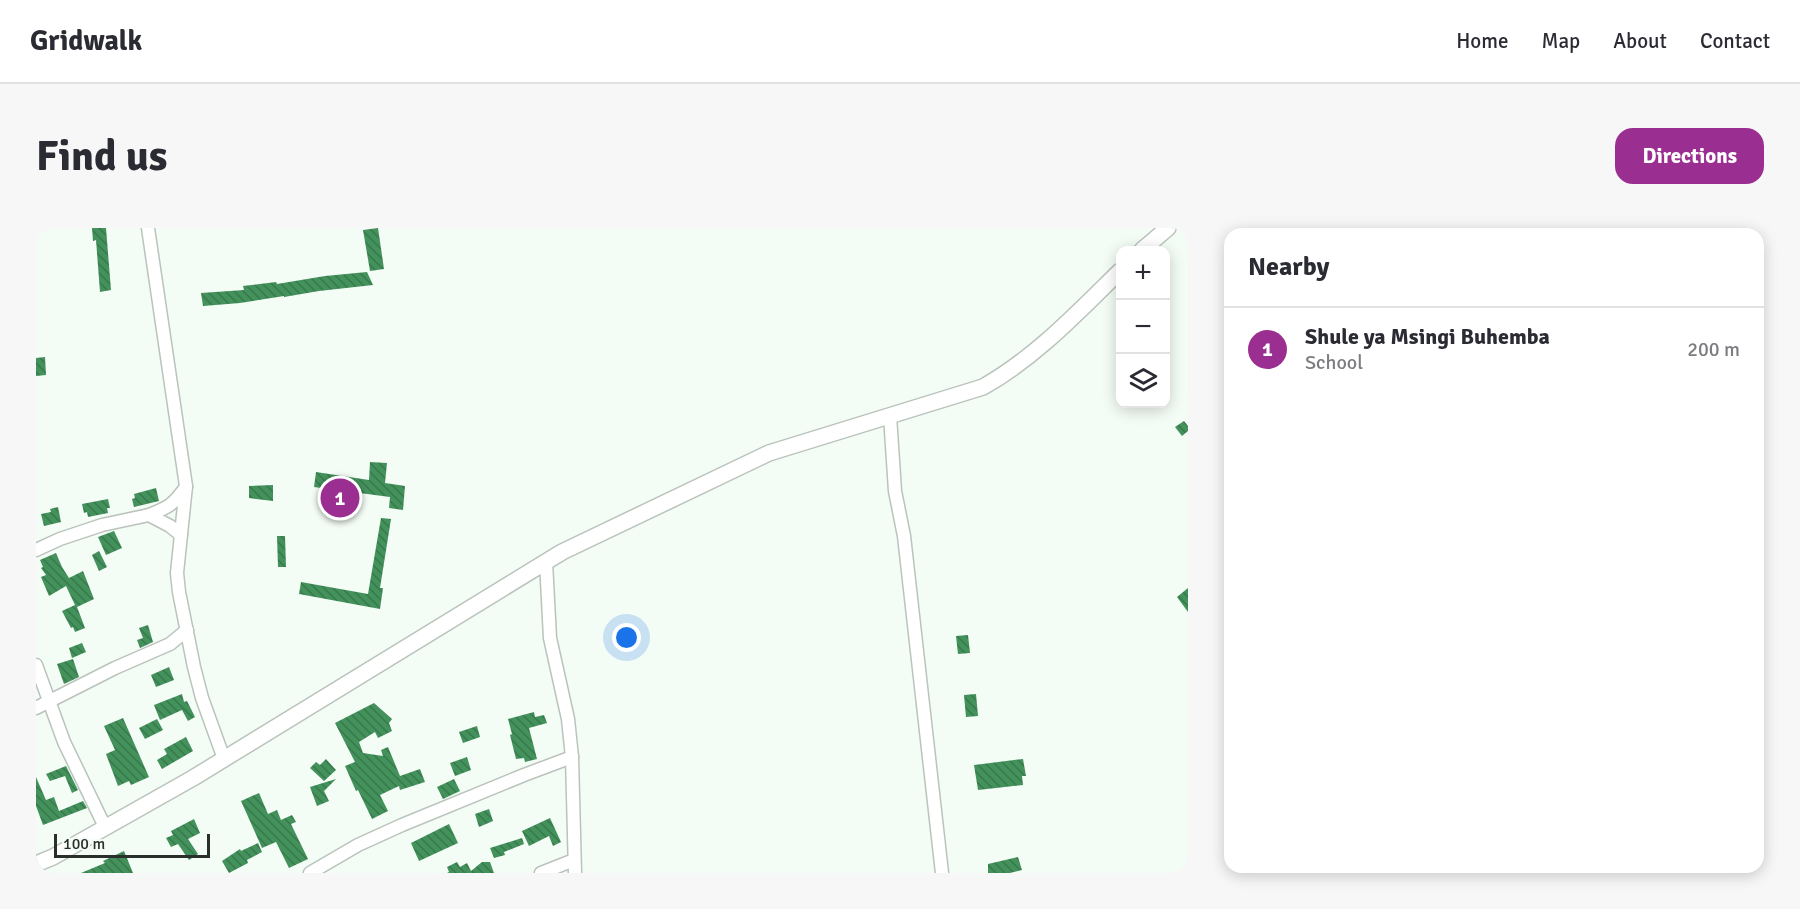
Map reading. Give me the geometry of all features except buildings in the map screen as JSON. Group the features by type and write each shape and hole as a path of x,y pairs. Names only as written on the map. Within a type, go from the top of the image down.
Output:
{"main road":[{"path":"1148,246 1168,228"},
{"path":"36,864 224,759 573,547 769,453 983,387 1008,373 1036,352 1116,276"}],"street":[{"path":"148,228 186,486 177,573 194,667 202,698 224,759"},
{"path":"890,416 895,491 904,536 942,873"},
{"path":"36,550 102,525 149,515 168,507 186,486"},
{"path":"149,515 170,526 181,536"},
{"path":"546,562 550,638 568,719 572,757 575,873"},
{"path":"36,708 115,668 170,644 187,630"},
{"path":"36,665 64,741 105,827"},
{"path":"310,873 358,845 402,825 572,757"},
{"path":"541,873 574,860"}],"place":[{"name":"Shule ya Msingi Buhemba","path":"340,498"}]}
